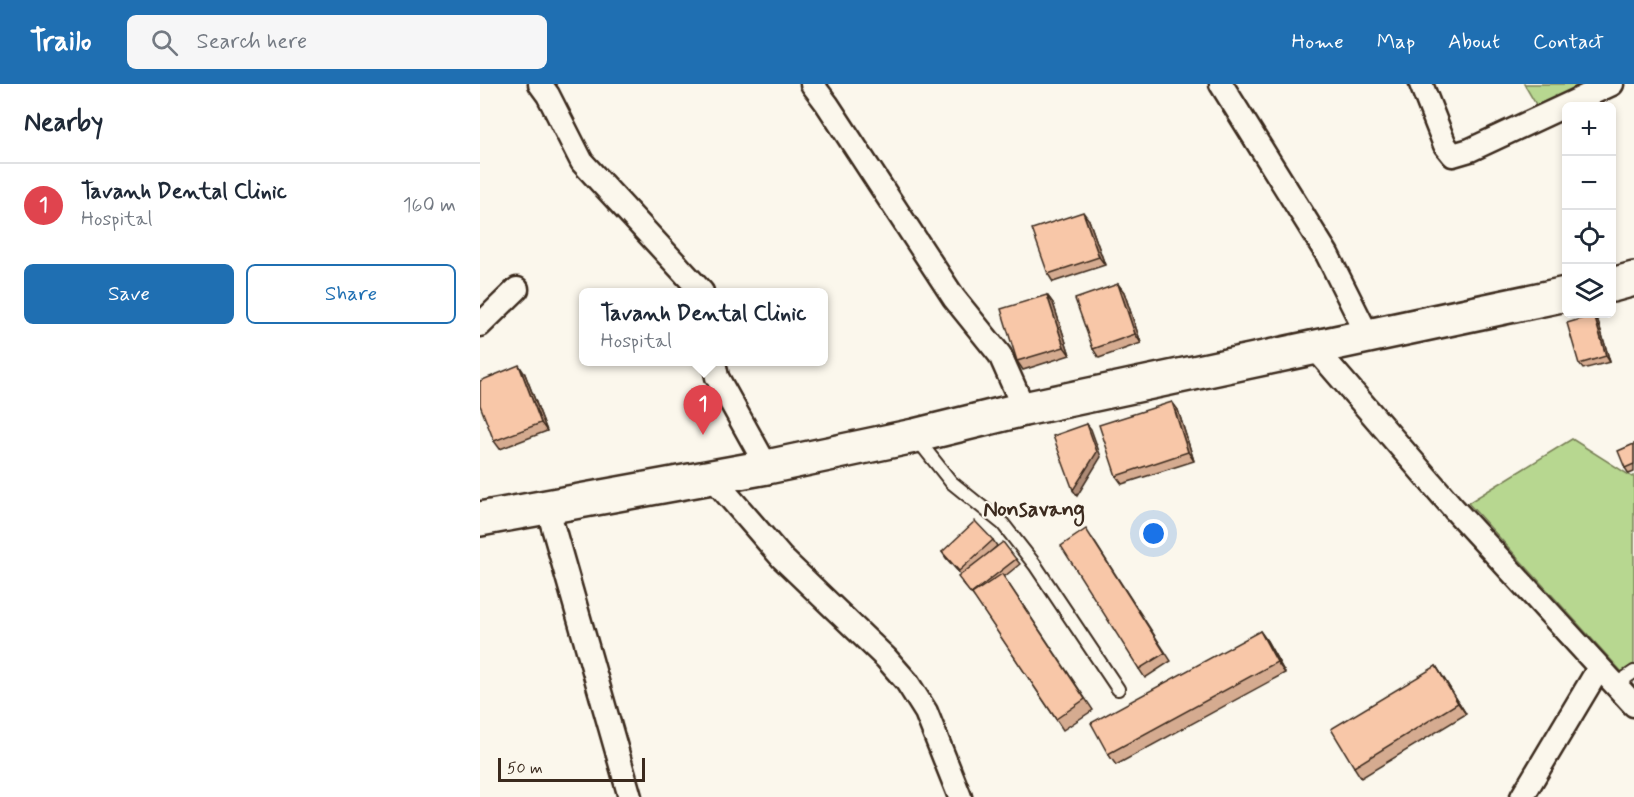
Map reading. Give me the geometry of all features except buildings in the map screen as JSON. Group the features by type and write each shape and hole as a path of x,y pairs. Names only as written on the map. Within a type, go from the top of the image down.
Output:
{"main road":[{"path":"1616,284 1634,279"},
{"path":"482,513 547,506 767,467 914,436 1024,409 1562,295"}],"street":[{"path":"540,84 548,95 582,162 698,288"},
{"path":"812,84 954,298 1000,355 1024,409"},
{"path":"1221,84 1327,254 1368,336"},
{"path":"1421,84 1445,145 1453,155 1470,150 1612,84"},
{"path":"480,325 518,289"},
{"path":"1314,347 1454,508 1634,705"},
{"path":"715,366 717,377 767,467"},
{"path":"712,477 782,558 886,658 907,682 926,712 960,797"},
{"path":"547,506 630,797"},
{"path":"1522,797 1599,668"}],"lane":[{"path":"914,436 951,482 1003,524 1035,565 1118,689"},
{"path":"1615,685 1634,672"}],"green space":[{"path":"1524,84 1580,84 1538,108"},
{"path":"1572,439 1632,477 1634,476 1634,664 1622,672 1468,503"}],"place":[{"name":"Tavanh Dental Clinic","path":"703,435"}],"district":[{"name":"Nonsavang","path":"1034,508"}]}
